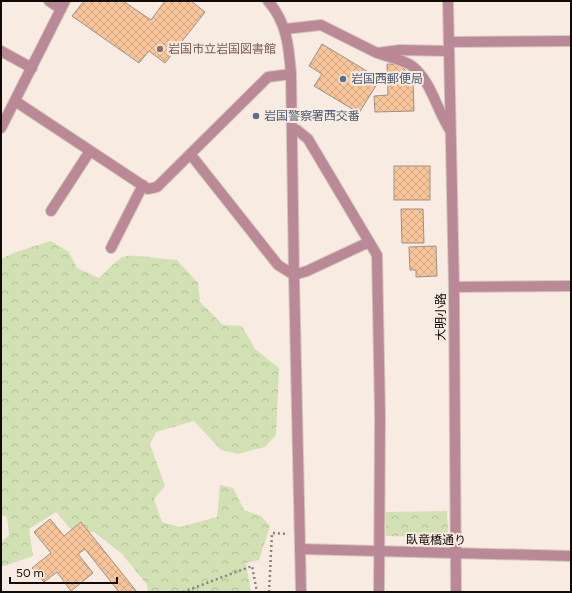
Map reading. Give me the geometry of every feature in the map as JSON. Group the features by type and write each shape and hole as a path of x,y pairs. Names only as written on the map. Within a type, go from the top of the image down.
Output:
{"street":[{"path":"1,128 63,5 49,1"},
{"path":"268,1 274,8 285,29 292,74 294,275 301,592"},
{"name":"大明小路","path":"448,1 454,287 456,592"},
{"path":"285,29 321,25 377,53 411,65 424,78 434,96 442,118 450,130"},
{"path":"377,53 449,46 571,41"},
{"path":"1,50 32,68"},
{"path":"15,101 148,189 157,188 268,77 292,74"},
{"path":"292,130 297,130 308,139 377,254 380,415 379,592"},
{"path":"51,212 90,150"},
{"path":"191,155 278,265 294,275 307,271 369,242"},
{"path":"111,248 143,186"},
{"path":"454,287 571,286"},
{"name":"臥竜橋通り","path":"300,549 571,556"}],"path":[{"path":"269,592 272,533 299,534"},
{"path":"183,592 252,566 257,592"}],"green space":[{"path":"51,241 69,252 77,268 99,278 117,261 127,256 177,260 198,283 200,302 223,325 242,326 255,349 279,368 276,435 265,447 238,454 221,450 194,421 156,432 150,444 165,486 154,499 162,522 180,527 217,517 220,485 233,488 244,510 261,516 270,526 259,560 246,563 251,592 148,592 147,585 122,554 94,532 73,532 56,512 29,529 33,556 1,567 1,543 9,535 7,517 1,515 1,259 16,252"},
{"path":"447,511 448,532 435,537 386,536 386,512"}],"building":[{"path":"84,1 123,1 151,20 165,1 191,1 205,12 165,63 149,51 139,63 72,16"},
{"path":"322,44 380,79 359,113 314,86 322,74 309,66"},
{"path":"387,64 400,64 413,80 414,111 375,112 374,96 388,95"},
{"path":"394,166 430,166 430,200 394,200"},
{"path":"401,209 423,209 424,243 402,243"},
{"path":"436,246 437,276 416,277 416,270 410,270 409,247"},
{"path":"50,519 64,536 81,522 137,592 119,592 85,549 78,554 93,573 71,591 57,572 44,582 32,568 51,553 34,532"}],"place":[{"name":"岩国市立岩国図書館","path":"160,49"},
{"name":"岩国西郵便局","path":"343,79"},
{"name":"岩国警察署西交番","path":"256,116"}]}
